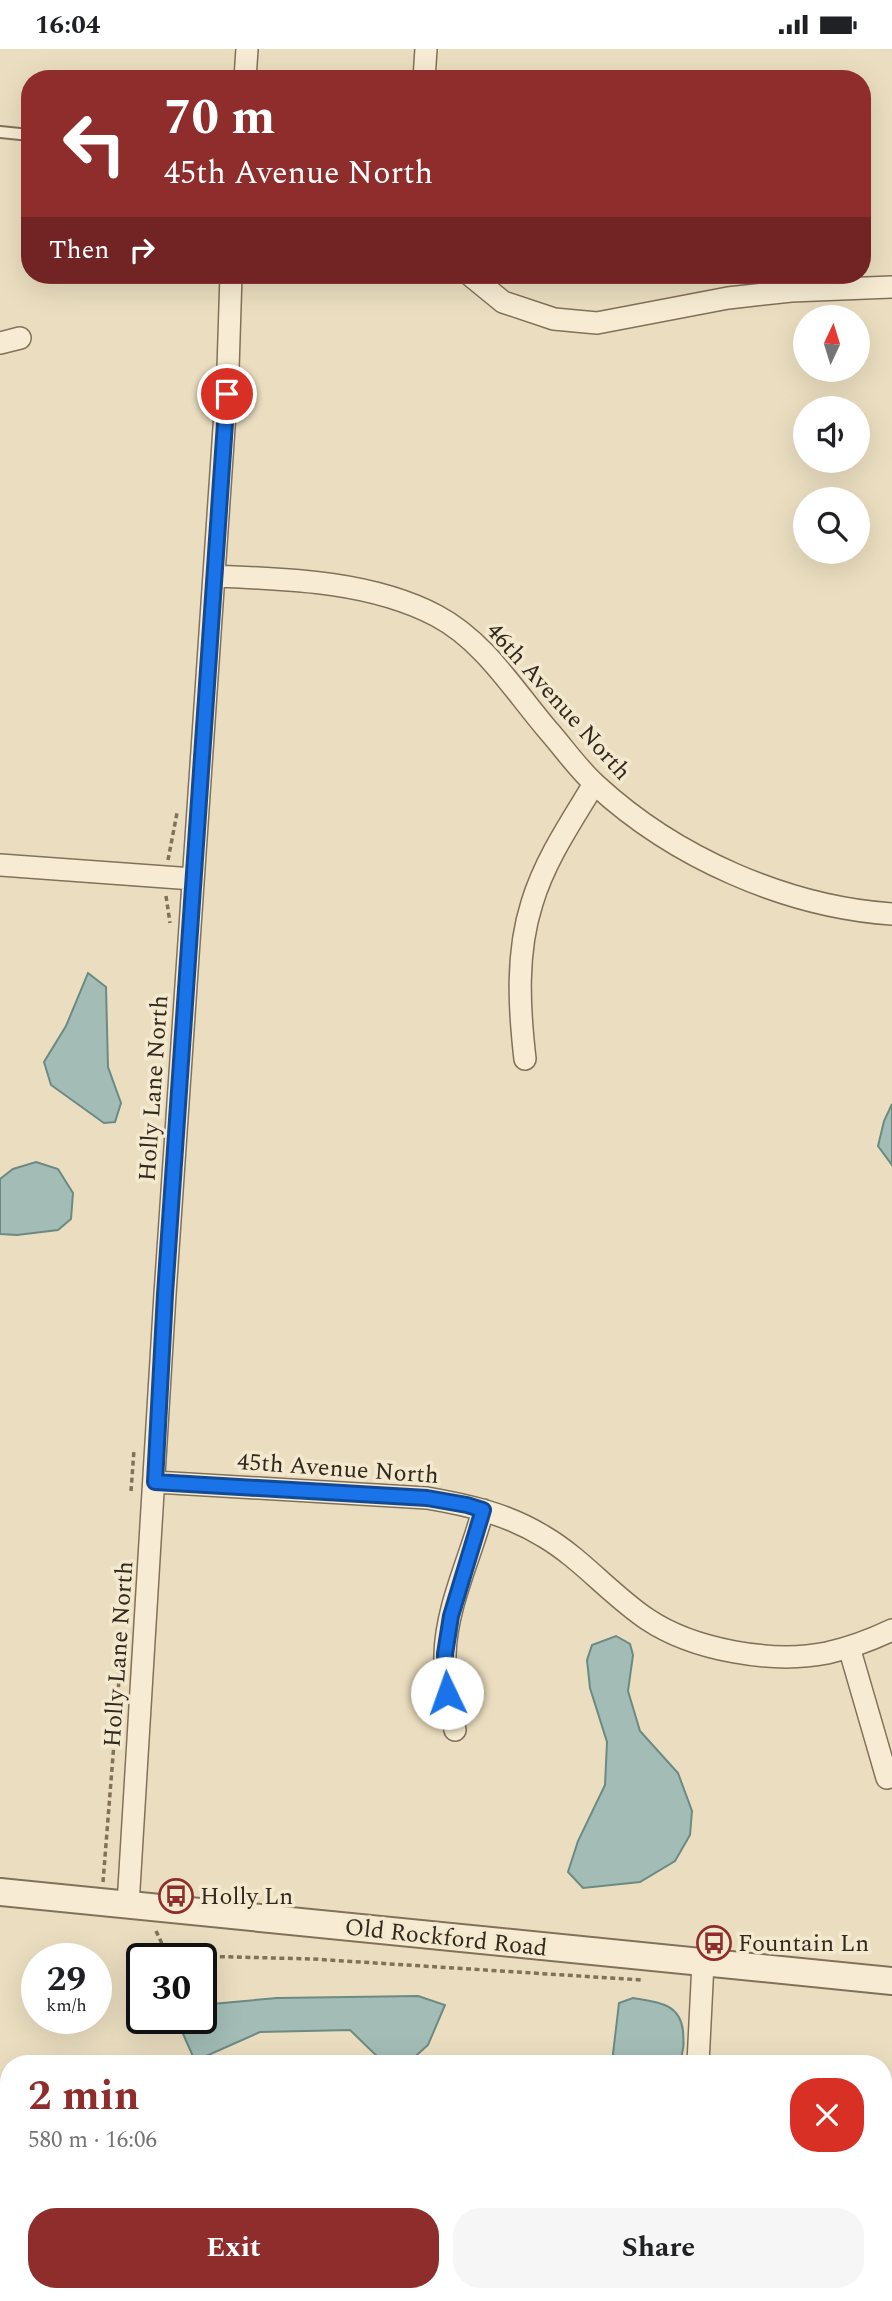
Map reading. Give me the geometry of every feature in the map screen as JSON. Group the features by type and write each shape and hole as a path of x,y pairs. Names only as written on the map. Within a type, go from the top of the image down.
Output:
{"street":[{"path":"246,70 247,49"},
{"path":"425,70 426,49"},
{"name":"Holly Lane North","path":"128,1905 165,1294 228,369 231,284"},
{"path":"481,284 503,302 554,319 597,323 728,298 791,291 892,287"},
{"name":"46th Avenue North","path":"214,576 289,581 356,590 383,595 437,616 481,647 594,784 638,820 708,861 779,893 867,912 892,913"},
{"path":"525,1059 520,1011 520,962 531,904 551,856 594,784"},
{"path":"0,865 193,879"},
{"name":"45th Avenue North","path":"155,1482 427,1498 467,1505 507,1517 544,1536 648,1620 689,1639 734,1652 779,1656 825,1654 892,1630"},
{"path":"455,1730 447,1693 445,1654 451,1616 483,1510"},
{"path":"849,1647 887,1778"},
{"name":"Old Rockford Road","path":"1,1897 128,1905 892,1981"},
{"path":"698,2055 703,1963"}],"lane":[{"path":"0,132 21,134"}],"path":[{"path":"149,1924 155,1929 165,1950 195,1956 327,1960 649,1981"}],"water":[{"path":"88,973 106,987 108,1067 121,1103 115,1122 104,1123 51,1085 44,1062 66,1026"},
{"path":"892,1104 892,1165 878,1146 884,1121"},
{"path":"36,1162 58,1169 73,1193 71,1219 58,1230 17,1235 0,1234 0,1179 13,1169"},
{"path":"616,1636 630,1644 633,1655 628,1691 640,1731 678,1773 692,1811 690,1835 675,1861 640,1882 583,1888 568,1872 578,1841 605,1785 607,1742 590,1688 587,1660 592,1645"},
{"path":"418,1996 445,2005 428,2045 417,2055 376,2055 350,2030 260,2032 208,2055 192,2055 183,2034 217,2034 217,2004 277,1998"},
{"path":"633,1998 672,2009 681,2022 683,2031 682,2055 613,2055 619,2003"}],"place":[{"name":"Holly Ln","path":"176,1896"},
{"name":"Fountain Ln","path":"714,1943"}],"route":[{"path":"227,394 165,1294 155,1482 427,1498 483,1510 451,1616 445,1654 447,1693"}]}
